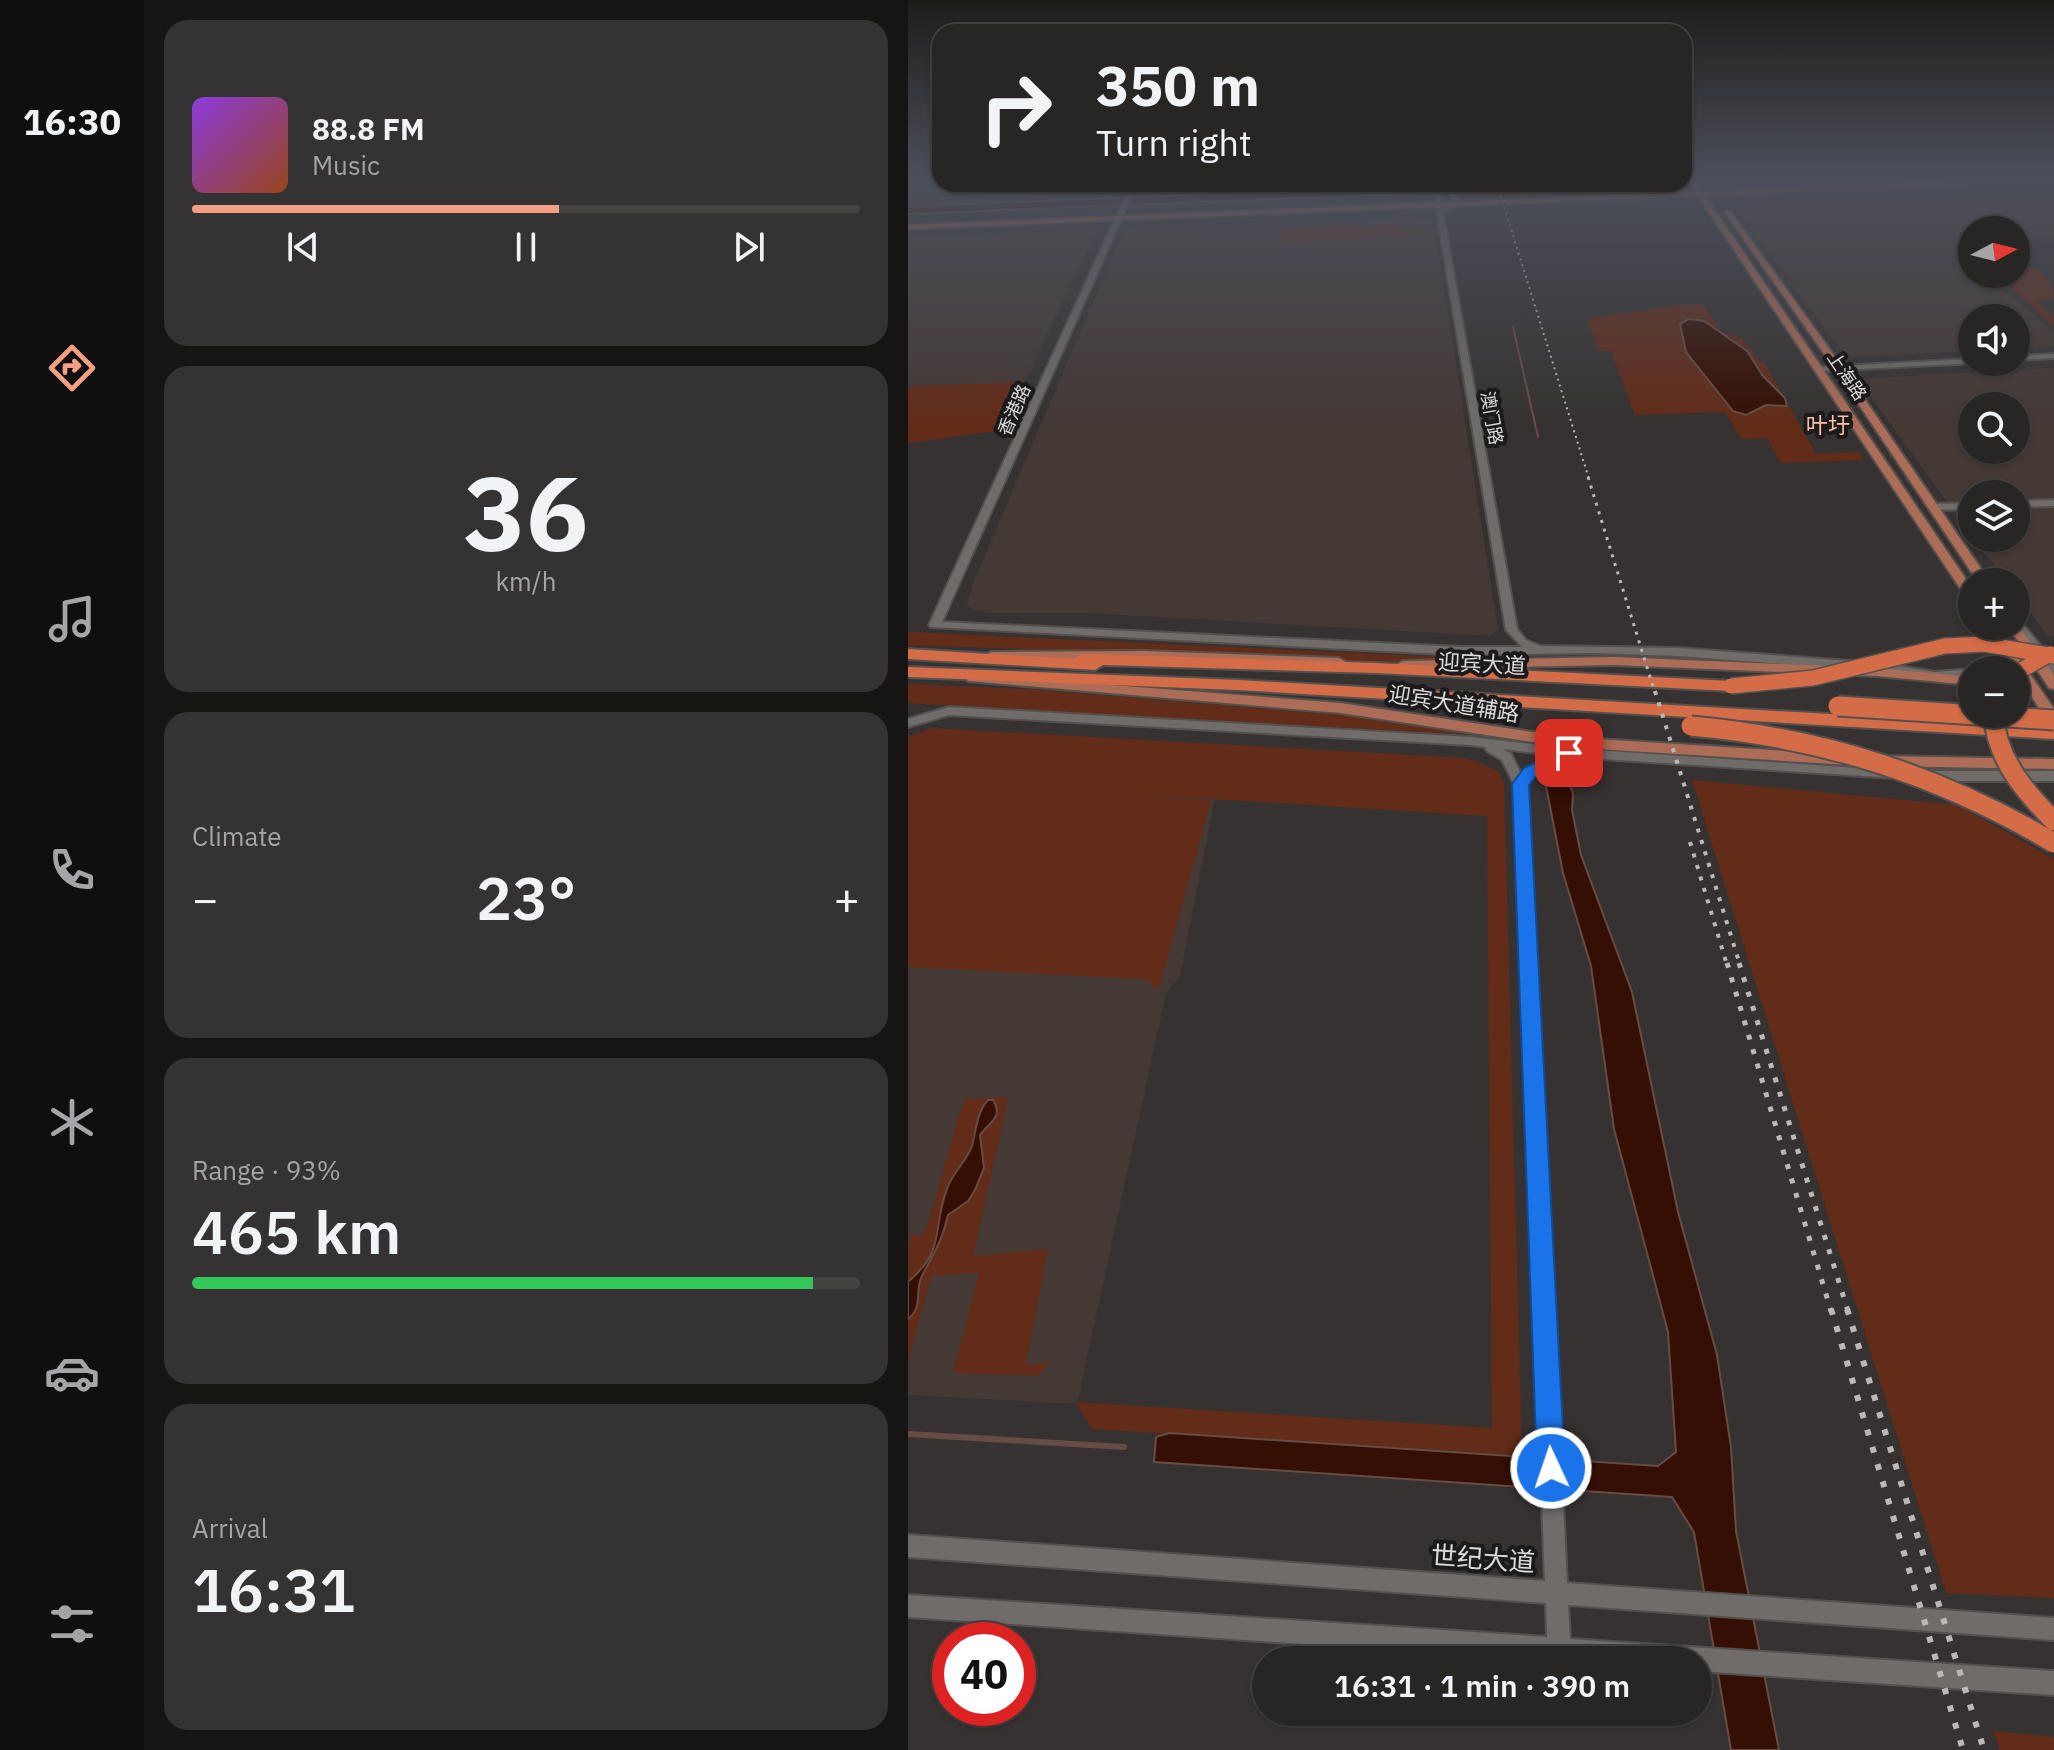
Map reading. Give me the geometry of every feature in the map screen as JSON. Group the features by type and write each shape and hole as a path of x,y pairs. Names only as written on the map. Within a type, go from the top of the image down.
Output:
{"highway":[{"path":"958,657 1170,660 1731,686 1813,678 1945,646 1984,644 2054,654"},
{"name":"迎宾大道","path":"908,654 1838,713 2054,733"},
{"path":"2030,666 2054,654"},
{"name":"迎宾大道","path":"908,672 2054,720"},
{"path":"1062,677 1194,693 1691,726 1805,740 1947,783 2054,843"},
{"path":"1996,728 2000,752 2011,773 2054,821"}],"main road":[{"name":"上海路","path":"1750,259 1958,576"},
{"name":"上海路","path":"1757,259 1839,369 1975,568"},
{"path":"1797,333 1808,335 1812,331"},
{"path":"1846,407 1864,405"},
{"path":"1999,640 2054,720"},
{"path":"2025,640 2054,685"},
{"name":"迎宾大道辅路","path":"958,657 1102,654 1417,665 1614,661 1958,679"},
{"name":"迎宾大道辅路","path":"944,673 996,681 1341,708 1566,742 1633,748 1836,759 2054,764"},
{"path":"2030,689 2054,695"}],"street":[{"name":"香港路","path":"1100,259 935,625 1461,651 1495,650"},
{"name":"澳门路","path":"1449,259 1512,630"},
{"path":"2030,357 2054,356"},
{"path":"1821,369 1958,362"},
{"path":"2030,504 2054,503"},
{"path":"1934,507 1958,506"},
{"path":"1495,650 1506,641 1512,630 1522,642 1536,649"},
{"path":"2027,640 2054,670"},
{"path":"1495,650 1679,652 1887,668 1935,676 1958,674"},
{"path":"908,723 949,711 1470,741 1569,753 1923,776 2054,776"},
{"path":"1470,741 1507,757 1520,784 1559,1646"},
{"path":"1520,784 1530,772 1569,753"},
{"path":"1832,770 1915,781 2054,785"},
{"name":"世纪大道","path":"908,1546 2054,1629"},
{"path":"908,1606 1500,1646"},
{"path":"1712,1660 2054,1683"}],"shaded area":[{"path":"908,259 1084,259 1024,382 908,386"},
{"path":"1112,259 1439,259 1498,630 1490,636 1086,613 990,613 974,611 967,605 972,586"},
{"path":"1773,259 1958,259 1958,288 2001,288 2020,304 1958,304 1958,352 1853,357 1842,352"},
{"path":"2030,267 2039,271 2051,285 2054,298 2036,302 2054,316 2054,327 2011,288 2030,288"},
{"path":"1678,305 1704,305 1723,333 1742,338 1760,362 1764,362 1816,454 1859,452 1864,460 1781,463 1767,438 1741,439 1725,412 1635,415 1611,351 1599,351 1587,319"},
{"path":"2030,312 2054,333 2054,346 2030,347"},
{"path":"1689,319 1704,321 1747,351 1763,376 1785,398 1787,406 1766,405 1746,415 1733,411 1686,352 1680,324"},
{"path":"2054,368 2054,636 2047,636 2030,612 2030,568 1997,568 1984,552 2030,552 2030,480 1958,480 1958,518 1858,379 1958,373 1958,376 2030,376 2030,369"},
{"path":"1024,382 1004,430 908,443 908,386"},
{"path":"908,632 1419,656 1504,656 1402,662 908,645"},
{"path":"908,684 1042,690 1351,716 1472,735 908,703"},
{"path":"931,728 1466,758 1497,770 1504,782 1522,1455 1092,1429 1075,1402 1492,1428 1487,816 1131,794 1211,801 1158,992 1149,981 1140,979 908,967 908,737"},
{"path":"1565,771 1573,794 1572,810 1581,855 1632,992 1678,1212 1717,1355 1731,1447 1736,1531 1779,1750 1731,1750 1694,1532 1672,1497 1154,1462 1156,1437 1169,1433 1658,1466 1676,1452 1668,1332 1614,1129 1591,966 1563,873 1545,781"},
{"path":"1692,780 1957,805 2054,859 2054,1598 1946,1593"},
{"path":"908,784 1215,798 1180,976 1166,993 1077,1404 908,1395"},
{"path":"1006,1097 1007,1105 973,1256 1048,1249 1026,1364 1048,1363 1039,1376 953,1373 979,1273 931,1276 908,1363 908,1247 911,1235 925,1234 964,1099"},
{"path":"988,1100 993,1100 997,1111 980,1135 984,1168 968,1201 948,1215 940,1240 921,1278 916,1310 908,1319 908,1282 933,1249 947,1189 970,1151 979,1115"},
{"path":"1994,1731 2054,1737 2054,1750 2000,1750"}],"waterway":[{"path":"1513,327 1538,437"},
{"path":"908,1434 1124,1447"}],"railway":[{"path":"1520,259 1589,479"},
{"path":"1588,477 1655,693"},
{"path":"1655,691 1740,965"},
{"path":"1690,842 1727,965"},
{"path":"1727,963 1831,1311"},
{"path":"1739,963 1848,1311"},
{"path":"1831,1309 1963,1750"},
{"path":"1847,1309 1984,1750"}],"district":[{"name":"叶圩","path":"1828,424"}],"route":[{"path":"1551,1468 1520,784 1530,772 1569,753"}]}
